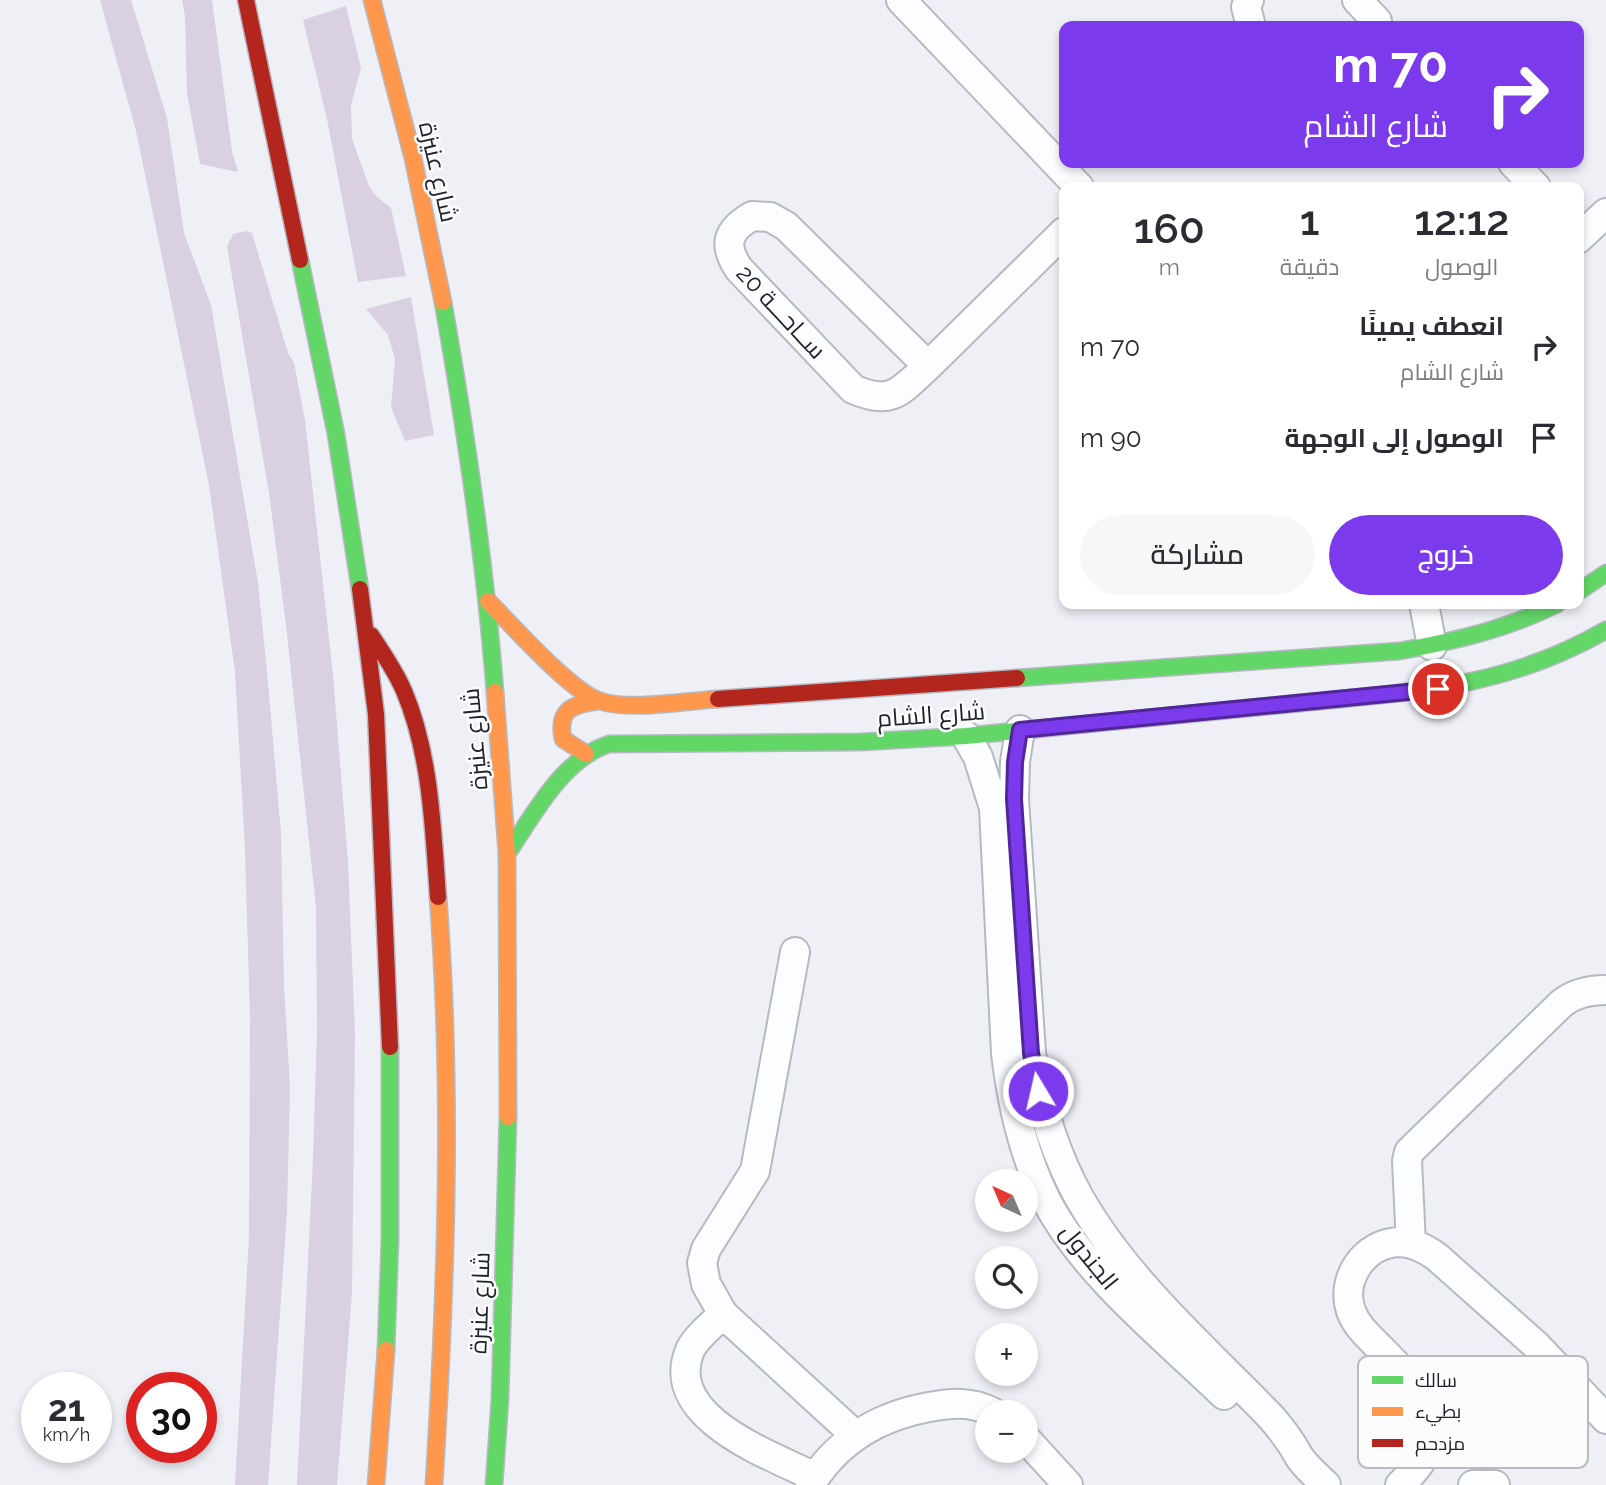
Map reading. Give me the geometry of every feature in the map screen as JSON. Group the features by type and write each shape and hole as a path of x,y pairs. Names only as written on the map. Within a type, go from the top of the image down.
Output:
{"main road":[{"path":"246,0 336,435 366,628 376,714 390,1014 390,1240 385,1366 376,1485"},
{"name":"شارع عنيزة","path":"372,0 413,158 442,299 463,414 488,601 507,854 508,1148 500,1399 494,1485"},
{"path":"1584,588 1606,573"},
{"name":"شارع الشام","path":"488,601 575,687 599,701 626,705 1387,652 1432,646 1511,624 1546,609"},
{"path":"366,628 384,651 403,685 426,771 445,968 448,1159 443,1336 434,1485"},
{"name":"شارع الشام","path":"507,854 555,787 586,754 618,742 862,742 966,736 1438,689 1532,667 1559,656 1606,630"},
{"path":"586,754 563,739 561,725 565,714 576,703 599,701"}],"street":[{"path":"901,0 1059,166"},
{"path":"1249,0 1247,7 1250,21"},
{"path":"1357,0 1375,21"},
{"path":"1061,168 1074,182"},
{"path":"1518,168 1531,182"},
{"path":"1584,232 1606,213"},
{"name":"ســاحـــة 20","path":"928,366 786,226 770,217 752,216 736,225 730,240 730,256 738,269 853,389 871,397 888,397 900,392 928,366 1059,237"},
{"path":"1424,609 1432,646"},
{"name":"الجندول","path":"1020,730 1015,762 1014,799 1028,1014 1038,1091 1048,1128 1068,1176 1101,1232 1158,1301 1287,1435 1301,1459 1326,1485"},
{"name":"الجندول","path":"966,736 988,782 994,808 1010,1092 1019,1131 1048,1204 1093,1266 1119,1295 1276,1445 1301,1459"},
{"path":"795,952 755,1171 706,1249 702,1263 706,1284 723,1314 855,1435"},
{"path":"1411,1244 1407,1170 1409,1152 1561,1004 1571,996 1583,992 1606,990"},
{"path":"1387,1356 1357,1324 1348,1298 1349,1284 1362,1259 1373,1250 1399,1242 1426,1249 1437,1257 1505,1315 1547,1356"},
{"path":"723,1314 691,1349 687,1366 688,1386 700,1410 724,1431 812,1481 834,1454 855,1435 881,1420 913,1410 951,1403 975,1405"},
{"path":"1588,1399 1606,1419"},
{"path":"1038,1452 1068,1485"},
{"path":"1400,1485 1416,1468"},
{"path":"1473,1485 1495,1485"}],"shaded area":[{"path":"100,0 131,0 167,118 184,233 211,305 258,583 281,833 284,985 290,1087 287,1213 268,1485 235,1485 249,1237 250,1019 245,849 235,672 209,485 136,131"},
{"path":"182,0 212,0 232,151 238,172 200,164 187,93 185,16"},
{"path":"346,6 361,68 351,105 352,139 369,186 376,196 391,208 406,276 358,282 327,119 303,20"},
{"path":"246,231 252,233 288,353 294,363 305,420 333,675 348,862 355,1034 352,1293 337,1485 297,1485 313,1159 317,1030 316,907 269,493 227,247 233,234"},
{"path":"411,297 434,435 405,441 391,407 395,359 388,335 366,309"}],"traffic: fast":[{"path":"300,260 336,434 360,589"},
{"path":"443,302 474,497 495,692"},
{"path":"1584,588 1606,573"},
{"path":"1017,678 1400,651 1480,633 1546,609"},
{"path":"1300,703 1420,690 1495,676 1569,649 1606,630"},
{"path":"507,854 538,806 563,775 592,751 609,744 861,742 1036,729"},
{"path":"386,1350 390,1239 390,1047"},
{"path":"494,1485 500,1399 508,1117"}],"traffic: slow":[{"path":"372,0 413,158 443,302"},
{"path":"488,601 558,672 600,701 626,705 658,705 718,699"},
{"path":"495,692 507,854 508,1117"},
{"path":"586,754 563,739 562,721 575,706 599,701"},
{"path":"1036,729 1300,703"},
{"path":"434,1485 446,1191 443,970 438,897"},
{"path":"376,1485 386,1350"}],"traffic: jam":[{"path":"246,0 300,260"},
{"path":"360,589 376,714 390,1047"},
{"path":"371,635 400,683 420,741 429,792 438,897"},
{"path":"718,699 1017,678"}],"route":[{"path":"1038,1091 1031,1053 1014,799 1015,762 1020,730 1438,689"}]}
